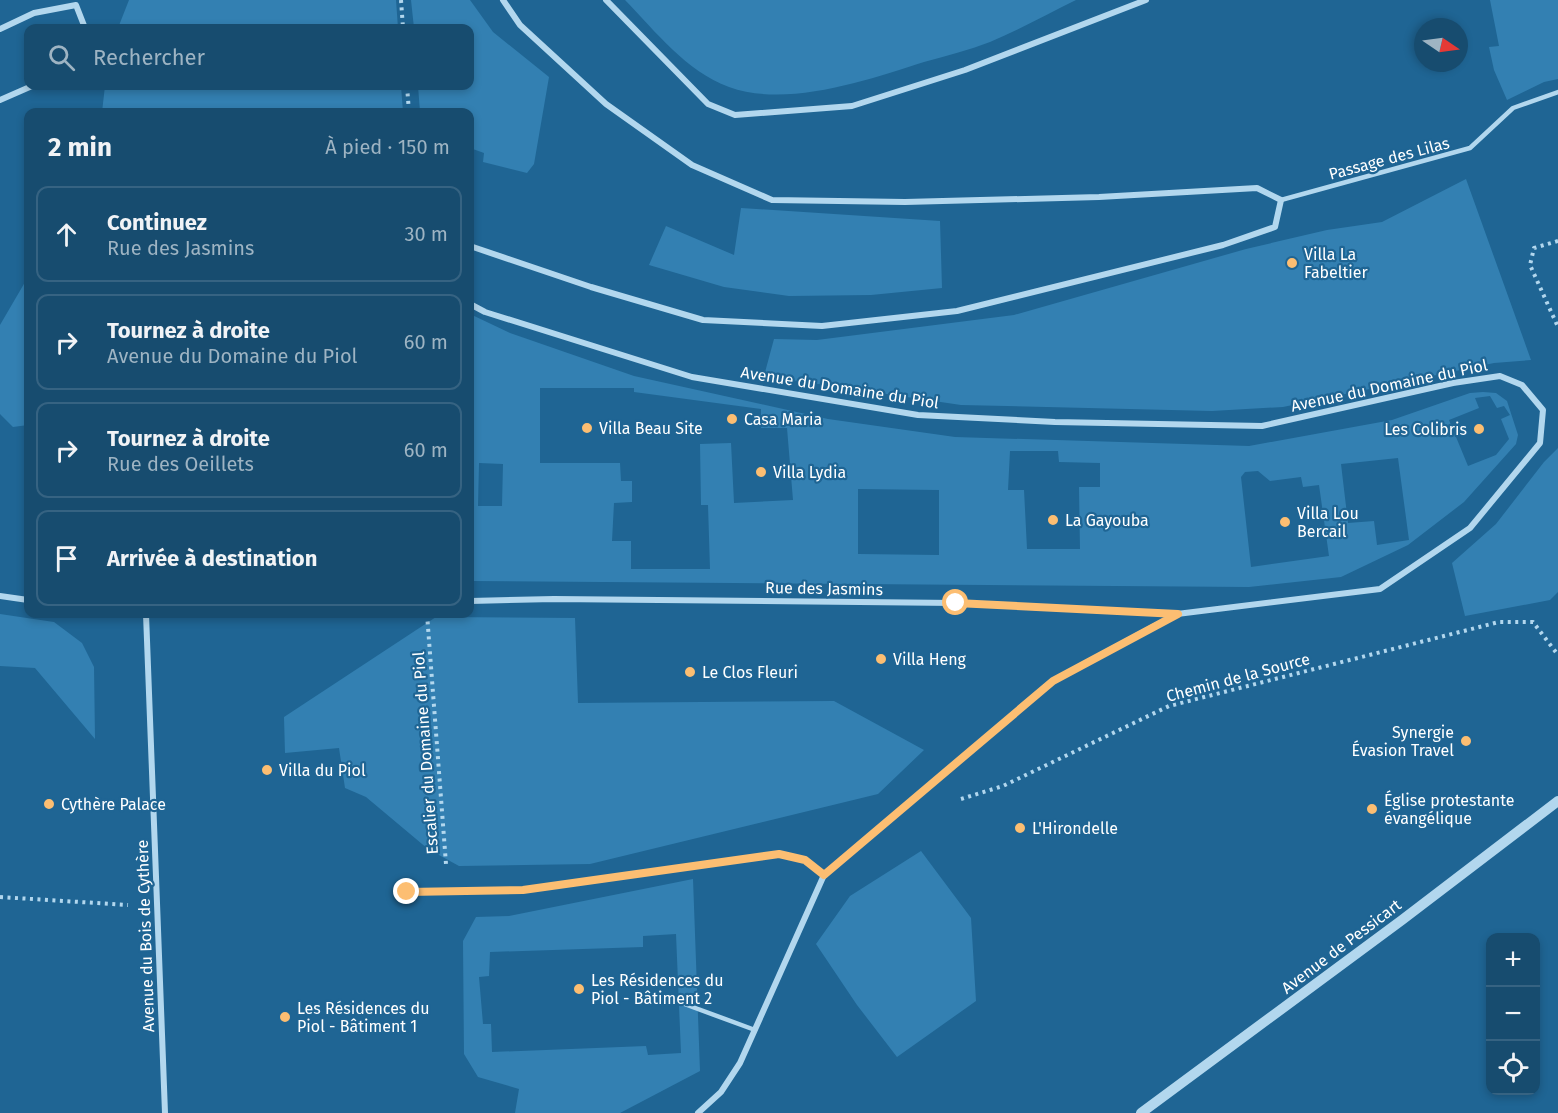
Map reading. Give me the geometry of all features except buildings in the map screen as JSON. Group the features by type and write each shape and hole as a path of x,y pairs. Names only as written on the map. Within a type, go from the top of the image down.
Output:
{"street":[{"path":"474,247 591,287 703,320 822,326 957,311 1223,245 1275,227 1281,200 1257,188 1099,197 905,202 772,200 692,165 606,104 520,25 502,0"},
{"path":"606,0 708,104 735,115 852,106 964,70 1146,0"},
{"path":"0,29 34,13 77,3 84,24"},
{"path":"0,100 24,90"},
{"name":"Avenue du Domaine du Piol","path":"474,306 485,312 692,377 918,415 1055,422 1262,426 1453,383 1500,376 1522,385 1543,410 1540,443 1470,528 1380,589 1178,614 1053,681 824,875 740,1063 721,1092 698,1113"},
{"path":"0,596 24,599"},
{"name":"Rue des Jasmins","path":"474,601 554,599 956,603 1178,614"},
{"name":"Avenue du Bois de Cythère","path":"146,618 165,1113"},
{"name":"Avenue de Pessicart","path":"1141,1113 1402,920 1558,801"}],"lane":[{"name":"Passage des Lilas","path":"1281,200 1470,148 1514,108 1558,92"},
{"path":"407,892 523,890 779,854 805,860 824,875"},
{"path":"679,1002 755,1030"}],"path":[{"path":"401,0 403,24"},
{"path":"407,90 409,108"},
{"path":"1558,241 1534,248 1530,265 1558,327"},
{"name":"Escalier du Domaine du Piol","path":"427,618 448,891"},
{"name":"Chemin de la Source","path":"958,800 1003,786 1169,706 1500,622 1533,622 1558,655"},
{"path":"0,897 157,906"}],"shaded area":[{"path":"129,0 396,0 398,24 120,24"},
{"path":"411,0 470,0 493,32 549,77 534,164 527,173 483,162 484,153 474,149 474,108 420,108 418,90 474,90 474,24 414,24"},
{"path":"625,0 1076,0 990,42 966,50 853,83 801,93 776,94 752,93 713,80 672,50"},
{"path":"1490,0 1558,0 1558,79 1544,82 1507,100 1494,70 1489,47 1499,46"},
{"path":"105,90 401,90 403,108 102,108"},
{"path":"1466,179 1531,360 1494,363 1283,407 1212,411 961,405 764,376 774,339 817,340 1014,315 1246,249 1327,230 1382,222"},
{"path":"741,208 940,221 942,288 871,295 789,296 724,287 649,265 666,226 734,255"},
{"path":"24,284 24,426 13,427 0,414 0,325"},
{"path":"474,316 510,333 634,376 828,419 955,437 1249,446 1392,420 1470,393 1496,393 1507,401 1518,435 1516,444 1464,502 1408,545 1341,577 1249,587 474,581","holes":["540,388 634,388 634,392 761,409 761,428 787,428 793,500 734,503 731,443 700,444 701,505 708,505 710,569 631,569 631,541 612,541 614,503 632,502 632,481 621,481 620,463 540,463","1490,396 1497,408 1504,406 1510,415 1501,419 1509,439 1496,455 1468,466 1449,420 1479,408 1475,398","1010,451 1058,451 1059,462 1100,463 1100,487 1079,487 1080,549 1027,549 1024,490 1008,490","1398,458 1409,540 1377,545 1374,521 1348,523 1341,464","479,463 503,464 502,506 478,506","1258,471 1270,481 1301,477 1303,487 1319,485 1329,556 1251,567 1241,477 1245,472","858,489 939,490 939,555 858,554"]},
{"path":"1558,448 1558,592 1550,600 1465,616 1452,563 1496,524 1544,462"},
{"path":"0,614 54,622 82,643 94,667 95,739 35,668 0,666"},
{"path":"434,618 575,618 578,703 834,701 924,750 878,794 590,864 459,866 428,849 366,797 345,788 339,748 285,753 284,717"},
{"path":"921,851 971,918 976,1001 897,1057 857,1005 816,944 850,896"},
{"path":"693,879 700,1071 620,1113 515,1113 519,1089 478,1077 464,1054 463,941 476,917 509,916","holes":["676,934 681,1053 648,1055 646,1046 492,1052 491,1024 483,1024 479,977 489,976 490,952 643,947 643,936"]}],"place":[{"name":"Villa La Fabeltier","path":"1292,263"},
{"name":"Casa Maria","path":"732,419"},
{"name":"Villa Beau Site","path":"587,428"},
{"name":"Les Colibris","path":"1479,429"},
{"name":"Villa Lydia","path":"761,472"},
{"name":"La Gayouba","path":"1053,520"},
{"name":"Villa Lou Bercail","path":"1285,522"},
{"name":"Villa Heng","path":"881,659"},
{"name":"Le Clos Fleuri","path":"690,672"},
{"name":"Synergie Évasion Travel","path":"1466,741"},
{"name":"Villa du Piol","path":"267,770"},
{"name":"Cythère Palace","path":"49,804"},
{"name":"Église protestante évangélique","path":"1372,809"},
{"name":"L'Hirondelle","path":"1020,828"},
{"name":"Les Résidences du Piol - Bâtiment 2","path":"579,989"},
{"name":"Les Résidences du Piol - Bâtiment 1","path":"285,1017"}],"route":[{"path":"407,892 523,890 779,854 805,860 824,875 1053,681 1178,614 956,603"}]}
